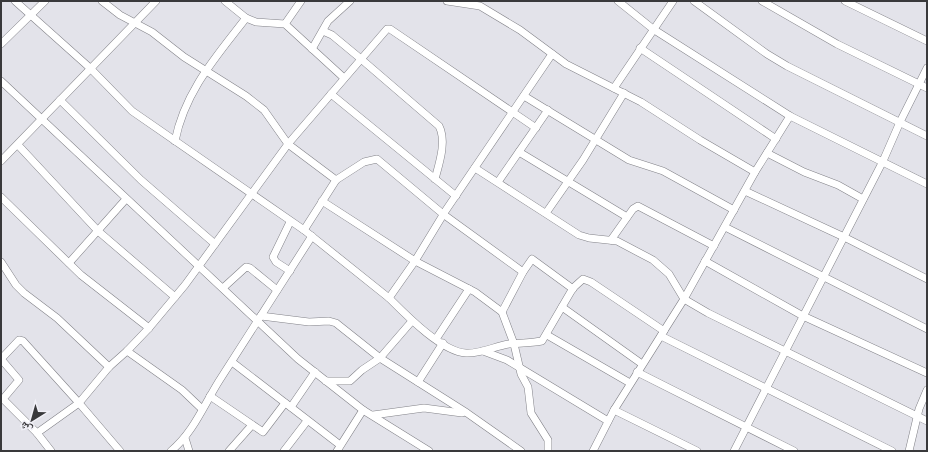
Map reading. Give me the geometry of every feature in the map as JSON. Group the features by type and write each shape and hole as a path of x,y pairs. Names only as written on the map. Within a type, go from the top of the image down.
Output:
{"street":[{"path":"15,1 90,68 132,111 253,193 290,222 304,230 389,298 412,321 436,339 459,352 474,353 514,344 542,341 547,335 573,289 580,280 585,279 663,334 765,389 892,451"},
{"path":"1,44 46,1"},
{"path":"102,1 120,15 152,32 184,57 246,96 264,110 288,144 336,180"},
{"path":"1,161 18,145 90,68 136,24 156,1"},
{"path":"225,1 246,18 256,22 285,24 344,78"},
{"path":"285,24 301,1"},
{"path":"312,49 328,21 350,1"},
{"path":"447,1 480,6 520,30 574,69 624,93 755,172"},
{"path":"618,1 653,29 790,116 927,184"},
{"path":"614,88 673,1"},
{"path":"694,1 761,50 787,66 927,136"},
{"path":"762,1 837,44 927,88"},
{"path":"845,1 927,41"},
{"path":"175,141 178,128 191,93 246,18"},
{"path":"37,433 78,404 109,367 128,352 149,328 175,297 288,144 385,30 390,28 536,128"},
{"path":"323,31 361,58 439,126 442,136 439,163 435,179"},
{"path":"640,48 776,139"},
{"path":"389,298 415,261 443,214 552,54"},
{"path":"734,451 745,426 883,161 900,122 927,68"},
{"path":"1,81 126,199 223,288 260,319 315,372 363,410 429,451"},
{"path":"546,213 568,182 624,93"},
{"path":"331,94 456,196"},
{"path":"524,96 636,164 663,171 734,210"},
{"path":"60,100 141,180 215,244"},
{"path":"498,182 548,110"},
{"path":"595,450 614,410 684,299 755,172 790,116"},
{"path":"18,145 98,231 175,297"},
{"path":"519,152 627,217"},
{"path":"767,153 804,172 838,184 863,199"},
{"path":"304,230 336,180 364,162 377,159 443,214 523,272"},
{"path":"474,168 584,237 622,242 652,260 669,274 684,299 927,421"},
{"path":"745,191 844,237 927,279"},
{"path":"1,197 91,284 149,328"},
{"path":"69,263 126,199"},
{"path":"322,201 415,261 492,302 502,312 514,344 520,368 529,393 531,413 548,440 548,451"},
{"path":"611,240 636,207 641,207 714,246"},
{"path":"290,222 273,257 276,262 290,271"},
{"path":"725,227 927,329"},
{"path":"171,451 185,438 312,236"},
{"path":"502,312 531,260 534,260 573,289"},
{"path":"705,261 803,316 927,373"},
{"path":"1,262 3,271 24,293 57,318 109,367"},
{"path":"223,288 246,267 250,268 277,290"},
{"path":"436,339 469,289"},
{"path":"562,307 642,364"},
{"path":"260,319 309,322 333,321 380,358 467,413 521,451"},
{"path":"326,381 349,382 362,370 380,358 412,321"},
{"path":"547,335 630,383"},
{"path":"51,451 37,433 2,400 20,380 1,359 21,340 120,451"},
{"path":"418,382 443,343"},
{"path":"483,350 496,354 608,421"},
{"path":"128,352 182,390 202,409"},
{"path":"232,362 288,405 338,448 363,410"},
{"path":"210,396 264,432 315,372"},
{"path":"637,372 794,451"},
{"path":"909,451 917,417 927,390"},
{"path":"373,415 424,408 467,413"},
{"path":"614,410 697,451"},
{"path":"284,451 307,421"},
{"path":"229,451 252,425"},
{"path":"185,438 189,451"}]}
